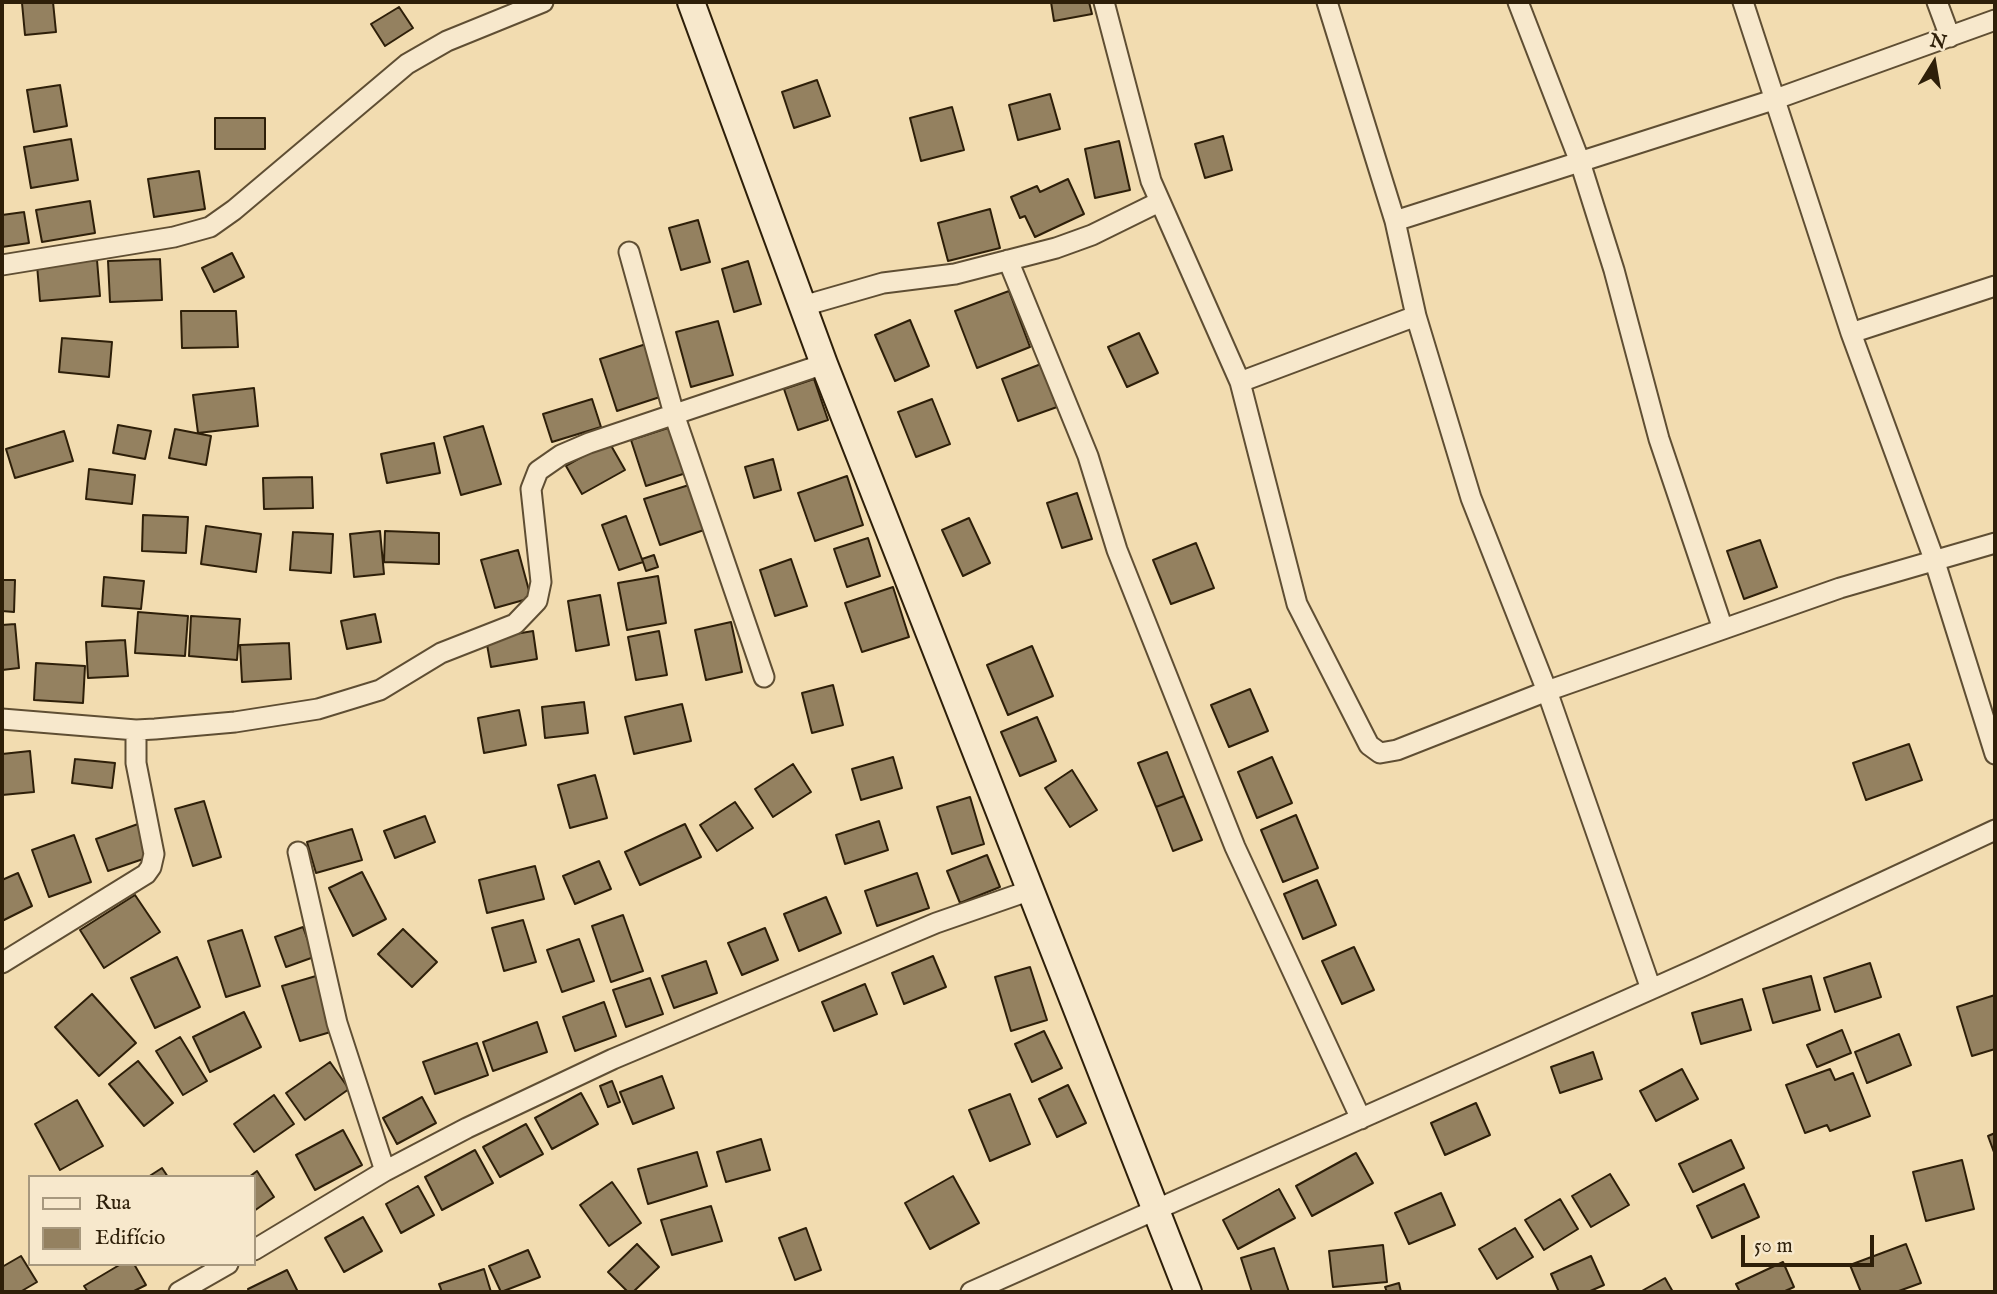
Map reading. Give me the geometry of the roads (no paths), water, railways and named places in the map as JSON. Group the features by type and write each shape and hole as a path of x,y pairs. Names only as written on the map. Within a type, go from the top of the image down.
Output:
{"street":[{"path":"2,265 174,237 210,227 256,193 374,89 407,65 447,41 544,2"},
{"path":"691,2 824,364 1188,1292"},
{"path":"1104,2 1159,202 1240,382 1297,604 1369,745 1380,753 1397,750 1547,691 1723,629 1934,559 1995,543"},
{"path":"1327,2 1395,221 1416,316 1471,498 1547,691 1651,989"},
{"path":"1518,2 1580,162 1614,270 1659,439 1723,629"},
{"path":"1743,2 1851,333 1934,559 1995,754"},
{"path":"1937,2 1950,37"},
{"path":"1395,221 1773,100 1995,20"},
{"path":"803,306 883,283 955,274 1008,260 1092,235 1159,202"},
{"path":"629,252 674,414 764,677"},
{"path":"1008,260 1088,456 1117,550 1235,847 1361,1119"},
{"path":"1851,333 1995,286"},
{"path":"1240,382 1416,316"},
{"path":"2,719 136,730 235,722 349,702 404,678 441,653 515,624 537,601 541,582 531,489 538,471 561,455 590,443 824,364"},
{"path":"2,963 146,874 151,867 153,854 136,763 136,730"},
{"path":"971,1292 1156,1212 1651,989 1995,830"},
{"path":"298,852 337,1023 385,1171"},
{"path":"256,1249 385,1171 467,1128 613,1059 936,923 1031,890"},
{"path":"179,1292 224,1266"}]}
